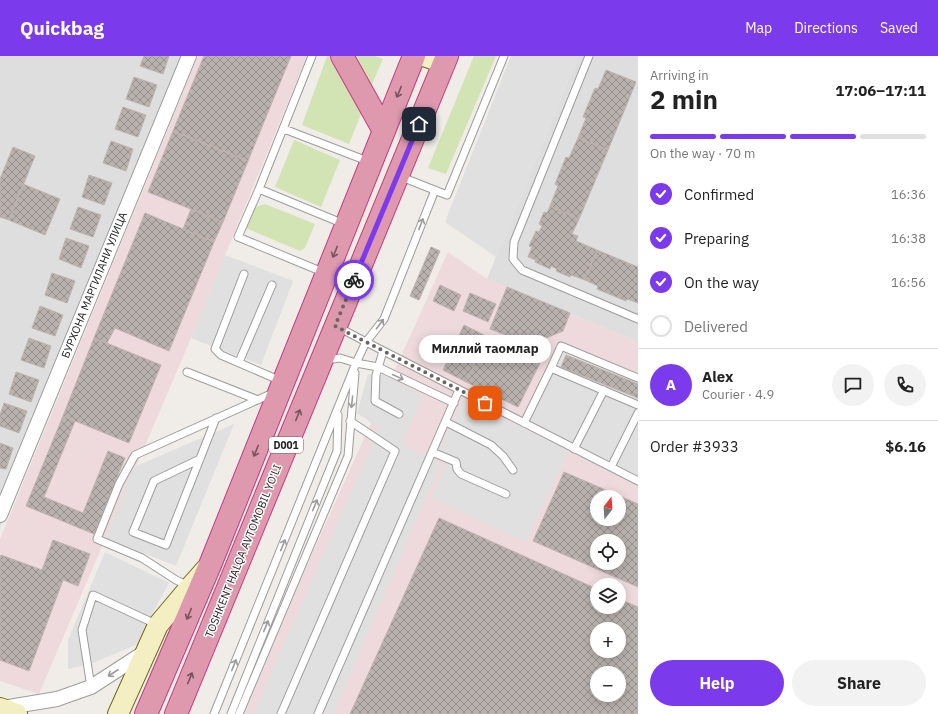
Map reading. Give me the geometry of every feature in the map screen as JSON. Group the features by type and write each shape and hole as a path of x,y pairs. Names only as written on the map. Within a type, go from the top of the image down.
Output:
{"highway":[{"path":"342,56 384,131"},
{"name":"D001","path":"146,714 210,565 414,56"},
{"name":"TOSHKENT HALQA AVTOMOBIL YO'LI","path":"176,714 446,59"}],"street":[{"name":"БУРХОНА МАРГИЛАНИ УЛИЦА","path":"0,515 4,493 189,56"},
{"path":"424,56 446,59"},
{"path":"118,714 158,625 210,565"},
{"path":"6,710 57,699 91,687 145,652"}],"lane":[{"path":"312,56 284,129 238,237 327,274"},
{"path":"398,175 447,195 504,56"},
{"path":"589,56 514,242 512,259 522,270 638,319"},
{"path":"284,129 371,162"},
{"path":"259,189 346,225"},
{"path":"214,714 339,409 356,363 366,342 384,319 435,190"},
{"path":"244,274 215,349 221,355 239,362 282,386"},
{"path":"239,362 272,285"},
{"path":"335,326 638,481"},
{"path":"524,423 561,346 638,378"},
{"path":"384,351 376,375 375,401 399,414"},
{"path":"321,360 340,358 378,368 454,403"},
{"path":"239,714 348,456 356,363"},
{"path":"550,368 638,405"},
{"path":"187,372 258,400"},
{"path":"190,587 176,580 142,558 97,538 119,484 135,454 258,400 282,386"},
{"path":"318,714 459,390"},
{"path":"574,449 604,390"},
{"path":"230,714 337,452 339,409"},
{"path":"611,468 638,413"},
{"path":"200,459 154,481 133,532 166,545 200,459 216,418"},
{"path":"281,714 395,451 350,421"},
{"path":"446,422 492,444 513,470"},
{"path":"432,452 456,462 457,469 461,474 506,494"},
{"path":"91,687 82,630 93,595 158,625"}],"shaded area":[{"path":"0,56 195,56 125,220 0,528"},
{"path":"198,56 307,56 191,338 39,694 0,681 0,539"},
{"path":"511,56 578,56 496,257 445,222"},
{"path":"578,56 638,56 638,342 487,279"},
{"path":"448,252 487,279 638,342 638,714 240,714"},
{"path":"225,255 293,281 261,365 191,338"},
{"path":"560,342 638,374 638,477 524,417"},
{"path":"368,374 384,375 423,396 402,443 411,449 441,463 333,714 253,714 379,428 357,413"},
{"path":"463,400 569,450 526,542 431,498 447,461 438,453"},
{"path":"234,424 176,566 106,538 134,467"},
{"path":"105,552 169,583 138,644 93,663 68,669 68,640"}],"green space":[{"path":"327,56 335,56 363,109 349,144 302,125"},
{"path":"346,56 375,56 383,59 368,93"},
{"path":"474,56 496,56 446,174 428,168"},
{"path":"294,140 340,160 321,207 275,187"},
{"path":"265,204 315,224 305,248 300,251 246,228 255,207"}],"building":[{"path":"144,56 169,56 163,74 140,66"},
{"path":"204,56 291,56 248,161 173,131"},
{"path":"606,70 636,82 608,150 578,138 586,118 583,117 595,88 598,89"},
{"path":"134,77 157,85 149,107 126,99"},
{"path":"123,107 146,115 138,137 115,129"},
{"path":"173,131 248,161 223,222 148,192"},
{"path":"578,138 608,150 579,219 550,206 558,186 555,184 566,157 569,158"},
{"path":"111,141 133,149 126,171 103,163"},
{"path":"13,147 35,156 9,220 0,217 0,179"},
{"path":"89,175 112,183 104,205 82,197"},
{"path":"23,184 60,199 45,235 9,220"},
{"path":"550,206 579,219 572,234 578,236 576,241 597,250 585,280 571,275 570,277 556,271 557,269 551,266 550,269 528,257 532,247 529,246 536,231 539,232 542,226 539,224 544,212 547,213"},
{"path":"78,207 101,215 93,237 70,229"},
{"path":"191,209 223,222 214,242 183,229"},
{"path":"145,213 214,242 169,351 115,328 107,343 94,338"},
{"path":"66,238 89,246 81,268 59,259"},
{"path":"431,247 440,251 419,300 410,296"},
{"path":"597,250 638,267 638,303 627,299 626,301 597,289 598,286 585,280"},
{"path":"52,273 75,281 67,303 45,295"},
{"path":"440,285 461,295 454,311 433,301"},
{"path":"507,287 570,313 563,331 544,339 539,348 490,329"},
{"path":"470,293 496,304 488,322 463,311"},
{"path":"40,306 63,315 55,336 32,328"},
{"path":"464,325 488,337 466,382 443,370"},
{"path":"488,337 540,363 518,407 466,382"},
{"path":"29,338 51,346 44,368 21,360"},
{"path":"94,338 161,365 129,443 63,416"},
{"path":"566,355 638,384 638,398 561,367"},
{"path":"16,372 39,380 31,402 9,394"},
{"path":"4,403 27,411 19,433 0,426 0,415"},
{"path":"63,416 75,421 44,497 83,513 108,451 125,458 94,534 26,506"},
{"path":"0,443 13,448 6,469 0,468"},
{"path":"564,472 606,490 590,490 590,526 626,526 626,499 638,504 638,587 626,582 626,578 617,578 599,570 626,570 626,534 590,534 590,566 533,541"},
{"path":"439,518 590,586 590,614 626,614 626,602 638,607 638,714 350,714"},
{"path":"53,540 90,554 78,586 63,580 29,671 0,660 0,559 1,555 42,570"}],"way so far":[{"path":"354,280 335,326 485,403"}],"place":[{"name":"Миллий таомлар","path":"485,403"}],"route":[{"path":"354,280 419,124"}]}
